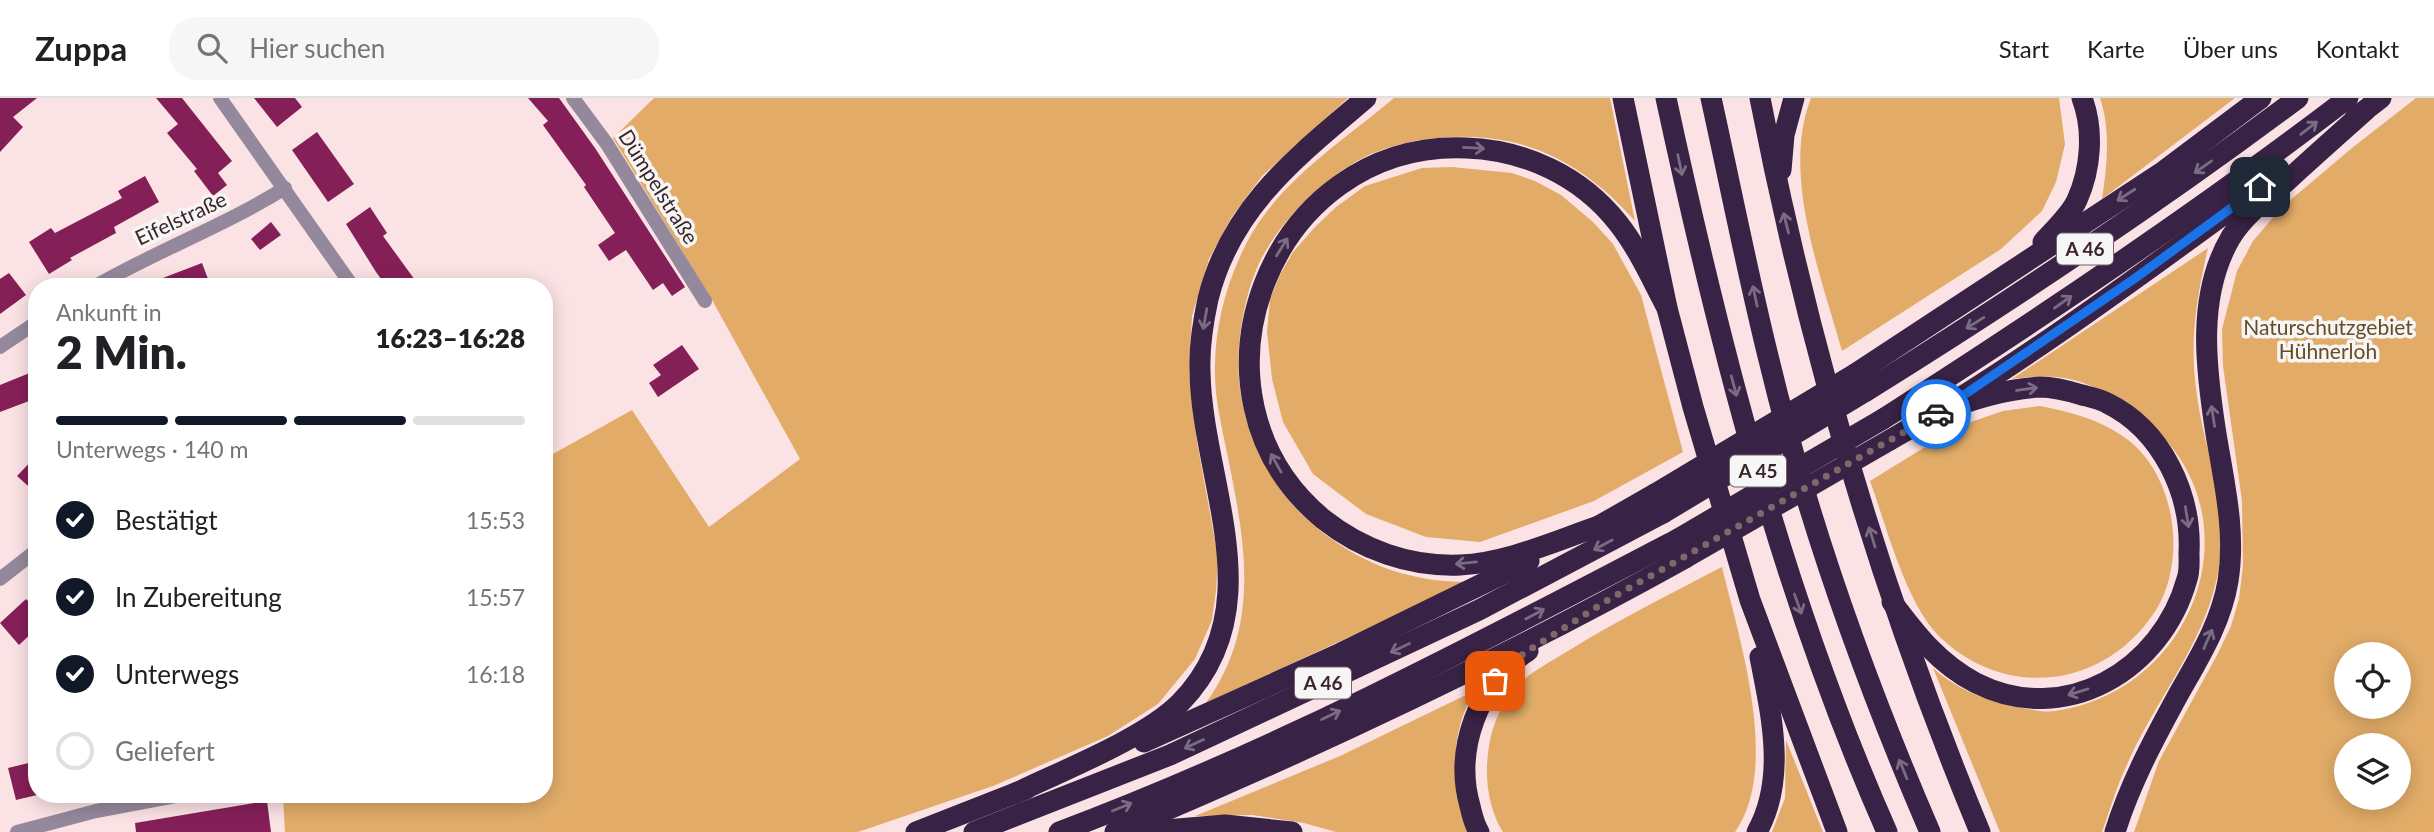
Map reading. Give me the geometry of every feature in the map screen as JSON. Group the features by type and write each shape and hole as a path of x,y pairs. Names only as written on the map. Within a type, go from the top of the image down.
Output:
{"highway":[{"path":"1014,794 1158,722 1181,702 1212,656 1222,630 1229,585 1228,538 1205,422 1200,373 1201,336 1209,296 1244,219 1266,187 1296,156 1366,98"},
{"path":"1623,98 1667,309 1750,600 1837,832"},
{"name":"A 45","path":"1666,98 1703,268 1733,384 1790,580 1860,772 1887,832"},
{"name":"A 45","path":"1711,98 1768,358 1825,555 1902,768 1930,832"},
{"path":"1760,98 1779,193 1811,326 1892,602 1947,752 1980,832"},
{"path":"1779,193 1784,135 1794,98"},
{"path":"1860,382 1919,331 2044,242 2076,202 2087,170 2090,137 2082,98"},
{"path":"1919,331 2164,171 2261,98"},
{"name":"A 46","path":"974,832 1170,755 1479,610 1860,382 1980,320 2234,146 2298,98"},
{"name":"A 46","path":"1059,832 1184,781 1337,712 1681,548 2040,319 2267,160 2348,98"},
{"path":"1479,832 1466,793 1465,752 1474,718 1495,681 1523,654 1608,600 1681,548 1890,440 1938,412 2134,279 2374,104"},
{"path":"2115,832 2126,797 2140,767 2221,611 2228,581 2230,525 2209,388 2207,341 2208,304 2219,261 2231,236 2249,214 2374,104"},
{"path":"1659,503 1503,558 1461,565 1423,563 1387,555 1345,537 1314,511 1285,478 1267,447 1253,408 1249,366 1251,330 1260,292 1283,244 1306,213 1337,187 1363,171 1414,153 1452,147 1506,151 1563,174 1589,193 1618,222 1639,255 1667,309"},
{"path":"1892,602 1924,643 1946,664 1976,683 2006,694 2036,699 2064,696 2098,686 2129,668 2157,641 2176,611 2189,576 2190,537 2184,497 2166,457 2140,426 2107,402 2042,387 1983,396 1938,412"},
{"path":"916,832 1182,726 1292,676 1602,525"},
{"path":"1115,832 1325,742 1464,675 1608,600"},
{"path":"1750,600 1774,734 1773,783 1757,832"},
{"path":"1142,832 1225,825 1292,832"}],"street":[{"path":"220,98 347,278"},
{"name":"Dümpelstraße","path":"573,98 607,145 705,301"},
{"name":"Eifelstraße","path":"111,278 174,245 247,212 285,188"},
{"path":"0,347 28,328"},
{"path":"0,579 28,557"},
{"path":"18,832 96,811 138,803"}],"green space":[{"path":"654,98 1348,98 1262,176 1231,218 1209,259 1192,316 1189,371 1197,442 1218,557 1216,591 1212,620 1195,659 1158,704 1108,736 993,786 858,832 285,832 283,803 553,803 553,454 632,410 709,527 800,459 712,300 613,138"},
{"path":"1394,98 1610,98 1635,221 1595,183 1564,162 1530,147 1477,137 1422,140 1371,154 1319,188 1287,220 1255,273 1240,335 1238,366 1241,396 1253,439 1260,453 1275,481 1294,506 1345,548 1382,567 1403,574 1468,582 1206,703 1224,673 1235,643 1242,613 1244,582 1239,518 1215,384 1219,323 1227,290 1247,242 1277,200 1313,163"},
{"path":"1811,98 2059,98 2065,144 2056,182 2042,211 2001,249 1842,351 1815,258 1802,192 1800,159 1803,128"},
{"path":"2100,98 2235,98 2102,199 2107,136"},
{"name":"Naturschutzgebiet Hühnerloh","path":"2416,98 2434,98 2434,832 2134,832 2159,761 2217,655 2231,626 2239,599 2243,566 2242,501 2223,366 2222,329 2237,271 2253,241 2281,208"},
{"path":"1452,167 1512,173 1535,181 1561,195 1593,222 1613,244 1641,295 1683,452 1594,501 1480,542 1426,537 1366,514 1313,474 1283,422 1272,379 1267,332 1270,299 1281,273 1293,252 1336,207 1365,186 1422,168"},
{"path":"2208,248 2197,303 2194,357 2200,415 2220,510 2221,548 2209,607 2184,661 2126,767 2102,832 2000,832 1933,668 1951,682 1980,697 2034,710 2055,711 2106,696 2148,668 2179,631 2198,588 2205,541 2197,494 2174,450 2135,413 2105,393 2078,381 2049,376 2012,379"},
{"path":"2040,406 2105,425 2141,452 2155,471 2165,493 2173,542 2172,566 2166,589 2156,610 2135,636 2111,656 2084,669 2056,677 2026,677 1997,671 1968,659 1942,639 1929,625 1908,587 1870,481 1959,426 2003,411"},
{"path":"1722,567 1746,665 1756,738 1755,773 1748,805 1735,832 1503,832 1490,800 1487,783 1488,757 1490,738 1496,721 1515,689 1536,670"},
{"path":"1472,692 1456,746 1457,778 1470,832 1336,832 1304,823 1252,815 1195,816 1340,756"},
{"path":"1786,740 1823,832 1772,832 1785,798"}],"building":[{"path":"0,98 37,98 13,117 23,127 0,152"},
{"path":"156,98 182,98 232,161 218,173 227,185 213,196 194,171 197,169 167,133 178,124"},
{"path":"254,98 295,98 302,107 277,127"},
{"path":"528,98 559,98 595,148 685,287 672,296 663,283 653,290 626,250 609,261 598,245 615,233 584,187 586,185 543,125 548,121"},
{"path":"317,132 354,184 328,202 292,150"},
{"path":"145,176 159,202 114,227 116,233 70,258 72,260 49,274 29,242 51,228 55,233 122,198 118,191"},
{"path":"370,207 387,233 383,236 413,278 380,278 346,224"},
{"path":"271,222 281,235 260,250 251,239"},
{"path":"202,263 208,278 163,278"},
{"path":"9,273 26,295 0,314 0,279"},
{"path":"682,345 699,369 658,397 649,383 661,375 653,365"},
{"path":"28,374 28,401 0,412 0,385"},
{"path":"28,464 28,486 17,476"},
{"path":"26,599 28,601 28,636 19,645 0,623"},
{"path":"28,763 28,797 16,800 8,768"},
{"path":"267,803 271,832 136,832 135,823"}],"way so far":[{"path":"1495,681 1523,654 1608,600 1936,414"}],"route":[{"path":"1936,414 2134,279 2260,187"}]}
